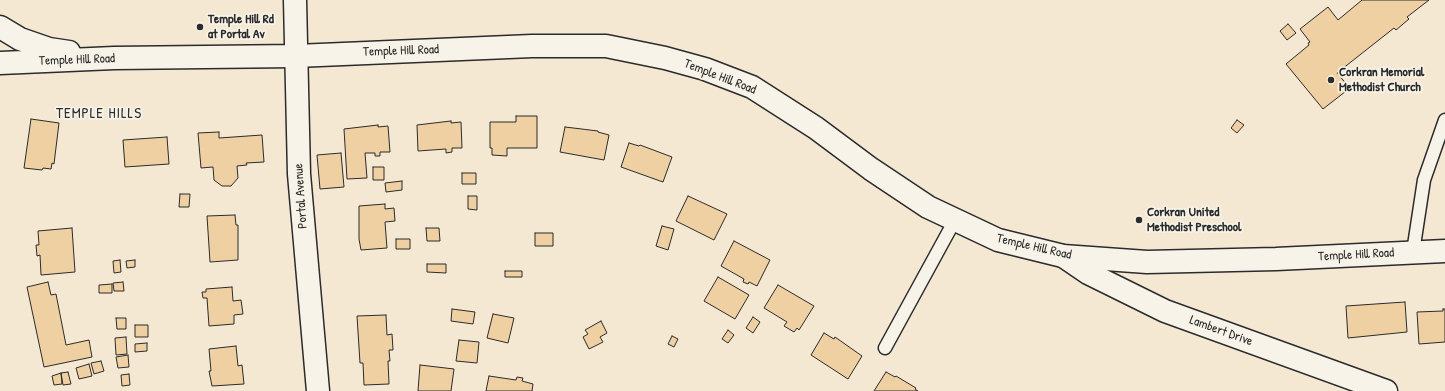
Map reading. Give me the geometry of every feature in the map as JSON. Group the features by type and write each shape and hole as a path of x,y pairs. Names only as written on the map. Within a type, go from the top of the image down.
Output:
{"main road":[{"name":"Portal Avenue","path":"295,0 299,174 318,391"},
{"path":"0,26 20,39 49,49 114,58"},
{"name":"Temple Hill Road","path":"0,63 114,58 296,56 532,46 606,46 665,58 705,69 752,87 816,128 871,169 928,207 998,240 1063,256 1147,262 1276,259 1445,251"},
{"name":"Lambert Drive","path":"1063,256 1088,273 1165,310 1386,391"}],"lane":[{"path":"1413,252 1424,180 1445,120"},
{"path":"885,348 955,220"}],"building":[{"path":"1362,0 1429,0 1407,17 1409,19 1396,30 1394,28 1337,73 1350,88 1323,109 1286,64 1309,45 1308,43 1310,42 1300,29 1328,7 1338,20"},
{"path":"1288,24 1296,33 1287,40 1280,31"},
{"path":"516,116 537,116 537,148 507,148 507,156 492,155 492,148 490,148 490,122 516,122"},
{"path":"31,119 59,123 54,164 52,163 51,169 43,168 42,170 24,168"},
{"path":"1237,120 1244,125 1237,133 1231,128"},
{"path":"451,121 451,123 461,122 462,148 452,148 452,152 446,153 446,149 418,151 417,125"},
{"path":"378,125 378,127 388,126 390,152 380,152 380,156 375,156 375,153 365,153 367,178 347,179 344,129"},
{"path":"565,127 598,131 609,135 604,160 560,152"},
{"path":"219,132 219,138 262,135 264,162 246,163 247,165 237,166 238,178 231,186 222,186 214,180 213,167 201,168 198,133"},
{"path":"167,137 169,164 125,167 123,140"},
{"path":"629,143 640,145 672,157 663,182 621,167"},
{"path":"341,153 344,187 320,189 317,155"},
{"path":"373,167 384,167 384,180 373,180"},
{"path":"462,173 476,173 476,184 462,184"},
{"path":"402,181 402,190 386,192 385,183"},
{"path":"180,194 190,194 189,207 179,207"},
{"path":"468,196 477,196 477,210 468,209"},
{"path":"688,196 727,214 714,240 676,221"},
{"path":"385,204 385,209 394,208 395,221 385,222 387,248 361,250 359,239 359,206"},
{"path":"235,215 236,225 238,225 238,260 210,262 207,216"},
{"path":"662,226 674,229 668,250 656,246"},
{"path":"72,228 75,272 41,275 40,255 37,256 36,245 39,245 38,231"},
{"path":"426,228 439,228 440,241 427,241"},
{"path":"535,233 553,233 553,246 535,246"},
{"path":"396,239 410,239 410,249 396,249"},
{"path":"734,241 770,260 757,286 749,282 748,284 743,282 744,279 721,266"},
{"path":"120,260 121,272 114,273 113,261"},
{"path":"135,260 135,267 127,268 126,261"},
{"path":"427,264 446,264 446,273 427,272"},
{"path":"505,271 522,271 522,277 505,277"},
{"path":"718,277 749,295 735,319 704,301"},
{"path":"48,282 51,295 56,294 66,345 89,340 92,357 44,367 27,287"},
{"path":"123,282 124,291 114,291 113,283"},
{"path":"112,284 112,293 99,293 99,285"},
{"path":"778,285 814,306 799,330 797,328 794,332 784,326 787,322 764,308"},
{"path":"232,287 233,301 241,300 243,314 234,315 234,324 209,326 207,298 203,298 202,292 206,292 206,289"},
{"path":"1405,302 1407,332 1348,338 1346,306"},
{"path":"452,309 475,312 473,324 451,321"},
{"path":"1443,309 1445,309 1445,342 1419,344 1417,312 1443,311"},
{"path":"493,314 514,318 508,343 487,338"},
{"path":"386,315 387,335 392,334 393,350 389,350 389,384 364,385 363,363 360,363 357,316"},
{"path":"753,317 760,322 753,333 746,328"},
{"path":"116,318 126,318 126,329 117,329"},
{"path":"601,321 607,333 600,337 603,342 589,349 583,337 588,334 585,330"},
{"path":"135,325 148,325 148,337 135,337"},
{"path":"728,330 734,335 728,343 722,339"},
{"path":"824,333 834,339 835,337 862,356 848,379 811,355"},
{"path":"672,336 678,339 674,347 668,344"},
{"path":"126,337 127,354 116,355 115,338"},
{"path":"459,340 479,342 477,363 456,361"},
{"path":"147,343 147,351 135,352 135,344"},
{"path":"236,346 238,366 242,365 244,384 212,386 209,371 211,371 209,349"},
{"path":"128,355 129,367 118,368 116,357"},
{"path":"101,361 104,371 94,374 91,363"},
{"path":"89,364 92,376 79,379 76,368"},
{"path":"420,365 454,369 451,391 418,391"},
{"path":"68,372 71,384 63,385 61,373"},
{"path":"886,372 895,377 896,376 916,388 915,389 918,391 874,391"},
{"path":"61,373 62,384 54,385 52,376"},
{"path":"129,374 130,385 122,386 121,375"},
{"path":"489,376 516,380 517,377 523,378 522,381 533,384 532,391 486,391"}],"place":[{"name":"Temple Hill Rd at Portal Av","path":"200,27"},
{"name":"Corkran Memorial Methodist Church","path":"1331,80"},
{"name":"Corkran United Methodist Preschool","path":"1139,220"}],"district":[{"name":"TEMPLE HILLS","path":"99,114"}]}
